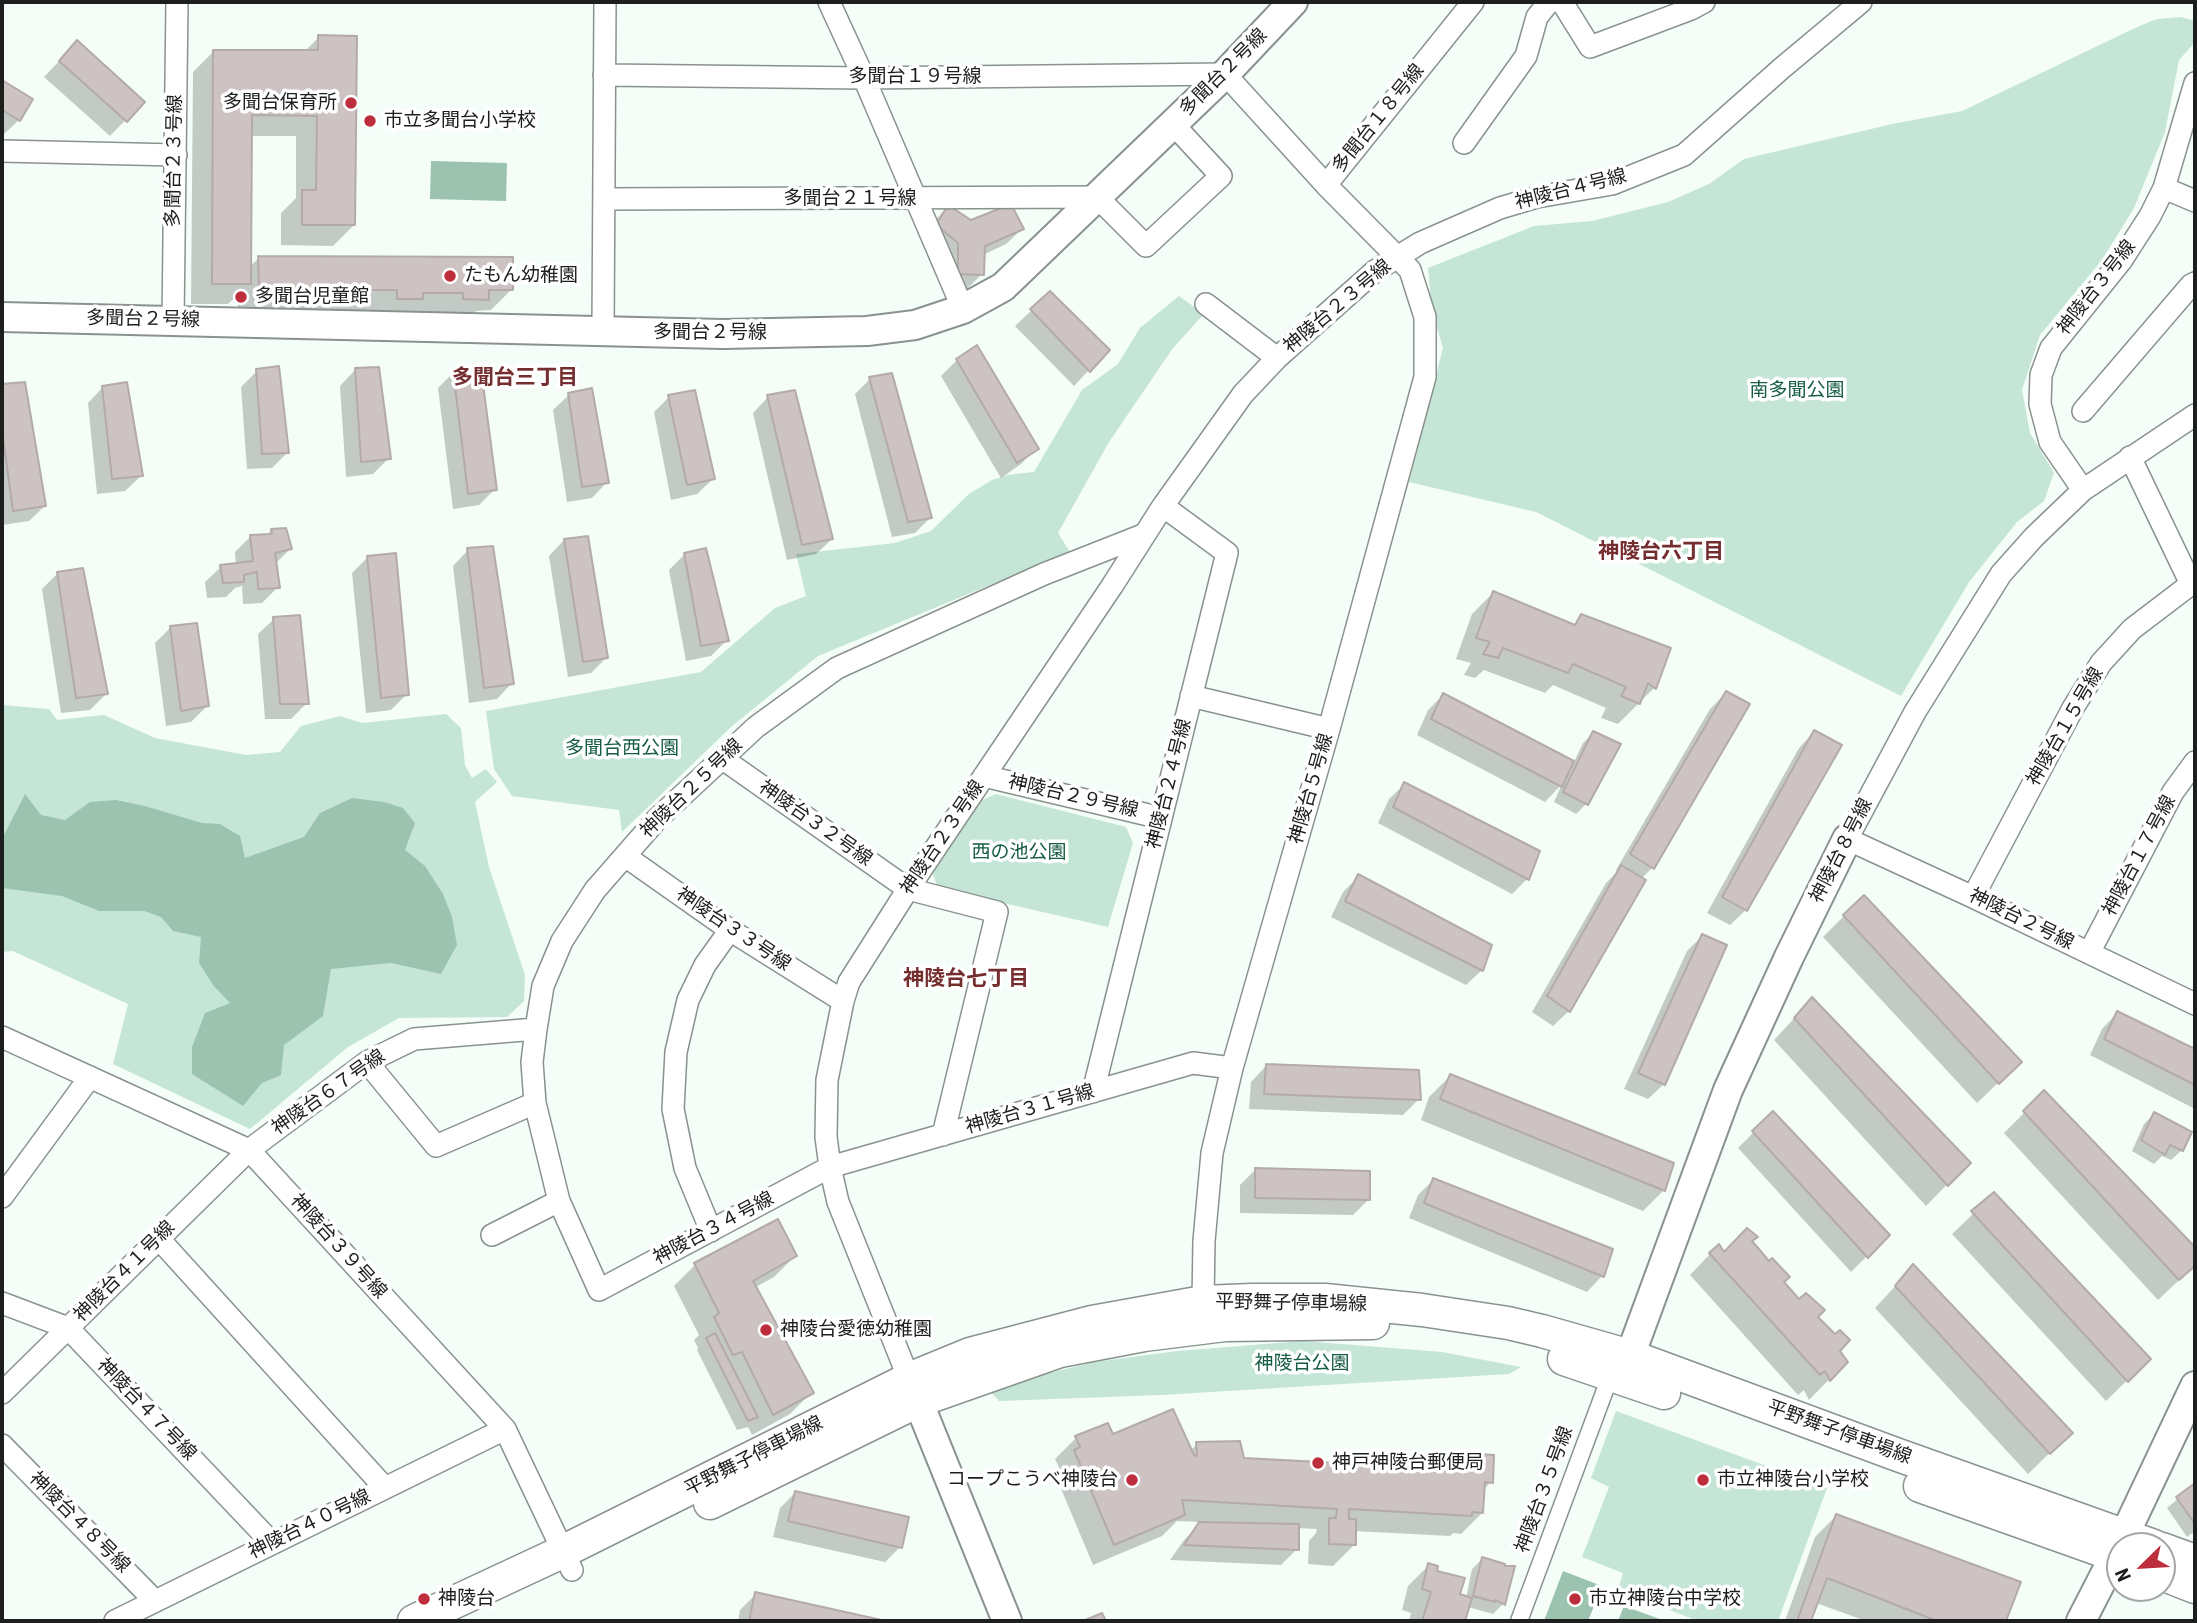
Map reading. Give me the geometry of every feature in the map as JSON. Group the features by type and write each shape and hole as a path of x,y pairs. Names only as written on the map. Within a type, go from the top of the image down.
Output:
{"main road":[{"name":"平野舞子停車場線","path":"463,1621 567,1561 914,1390 970,1354 1080,1325 1325,1300 1422,1310 1508,1323 1622,1370 1898,1455 2106,1543"},
{"path":"2176,1555 2195,1562"},
{"name":"平野舞子停車場線","path":"414,1621 567,1561"},
{"path":"2176,1580 2195,1587"}],"street":[{"name":"多聞台２３号線","path":"173,321 177,2"},
{"path":"603,331 605,2"},
{"path":"829,2 963,309"},
{"name":"多聞台２号線","path":"2,317 723,334 867,331 915,325 963,309 1003,287 1225,74 1293,2"},
{"name":"多聞台１８号線","path":"1225,74 1326,184 1473,2"},
{"path":"1464,142 1526,56 1537,17 1549,2"},
{"path":"1562,2 1590,47 1704,2"},
{"name":"神陵台４号線","path":"1399,257 1420,243 1500,208 1537,197 1612,184 1684,155 1861,2"},
{"name":"多聞台１９号線","path":"604,75 864,78 1225,74"},
{"name":"神陵台３号線","path":"2083,490 2050,442 2040,404 2041,375 2051,348 2121,261 2150,216 2164,188 2195,83"},
{"path":"1097,197 1146,246 1221,176 1173,124"},
{"path":"2,151 176,155"},
{"name":"神陵台５号線","path":"1206,1314 1204,1241 1212,1153 1233,1068 1425,377 1425,317 1410,270 1326,184"},
{"path":"2164,188 2195,201"},
{"name":"多聞台２１号線","path":"604,199 1097,197"},
{"name":"神陵台２３号線","path":"914,1390 838,1202 830,1167 826,1137 827,1080 849,982 1163,506 1243,394 1277,358 1375,271 1399,257"},
{"path":"2083,411 2195,283"},
{"name":"神陵台２３号線","path":"1206,304 1277,358"},
{"name":"神陵台８号線","path":"1622,1370 1728,1090 1847,839 1915,712 1993,586 2034,537 2083,490 2195,415"},
{"name":"神陵台１５号線","path":"1973,897 2073,708 2101,663 2132,629 2191,584 2130,457"},
{"name":"神陵台２４号線","path":"1093,1092 1227,553 1163,506"},
{"name":"神陵台２５号線","path":"599,1290 559,1201 535,1103 532,1062 543,986 562,941 595,890 658,818 756,727 836,668 1044,574 1143,536"},
{"path":"1191,696 1329,729"},
{"name":"神陵台３２号線","path":"723,759 908,889"},
{"name":"神陵台１７号線","path":"2089,953 2173,792 2195,762"},
{"name":"神陵台２９号線","path":"984,776 1161,818"},
{"name":"神陵台２号線","path":"1847,839 2195,1004"},
{"name":"神陵台３３号線","path":"625,856 730,930 843,1001"},
{"path":"908,889 997,912 943,1135"},
{"path":"710,1231 685,1168 673,1108 676,1052 688,1000 705,965 730,930"},
{"name":"神陵台６７号線","path":"249,1150 367,1062 414,1038 536,1029"},
{"name":"神陵台３９号線","path":"2,1037 249,1150 505,1429 567,1561"},
{"path":"367,1062 436,1146 535,1103"},
{"name":"神陵台３１号線","path":"830,1167 1193,1063 1233,1068"},
{"path":"2,1197 9,1174 90,1077"},
{"name":"神陵台４１号線","path":"2,1393 249,1150"},
{"name":"神陵台３４号線","path":"599,1290 830,1167"},
{"path":"492,1235 559,1201"},
{"path":"159,1239 385,1488"},
{"name":"神陵台４７号線","path":"2,1303 68,1328 272,1543"},
{"name":"神陵台３５号線","path":"1519,1621 1622,1370"},
{"path":"2128,1532 2195,1387"},
{"path":"914,1390 1007,1621"},
{"name":"神陵台４０号線","path":"115,1621 505,1429"},
{"name":"神陵台４８号線","path":"2,1445 155,1601"},
{"path":"2081,1621 2106,1575"}],"green space":[{"name":"南多聞公園","path":"2181,17 2195,21 2195,42 2179,60 2165,132 2134,208 2102,260 2040,335 2022,390 2030,433 2054,473 2044,501 2017,522 1969,582 1901,696 1536,512 1409,482 1443,348 1432,311 1428,268 1534,226 1592,221 1668,202 1709,184 1744,159 1892,124 1962,111 2137,27 2157,19"},
{"name":"多聞台西公園","path":"1179,296 1204,314 1173,348 1109,442 1058,533 1070,552 818,656 731,727 622,832 619,810 512,796 494,769 486,711 701,672 775,608 806,596 796,554 895,543 931,531 969,494 992,480 1007,475 1034,472 1082,390 1118,364 1140,328"},
{"path":"2,705 49,709 57,720 104,715 155,738 246,755 280,752 301,726 340,716 362,723 446,714 461,728 465,765 472,778 486,769 497,782 475,802 489,867 525,975 524,1001 507,1017 399,1018 348,1047 250,1129 113,1064 128,1004 13,951 2,952"},
{"name":"西の池公園","path":"996,794 1126,827 1133,843 1108,927 938,888 932,872 980,801"},
{"name":"神陵台公園","path":"1303,1341 1442,1352 1521,1367 1509,1374 1161,1395 999,1401 989,1390 1094,1362 1177,1351"},
{"path":"1616,1411 1827,1488 1778,1621 1698,1621 1618,1590 1623,1573 1582,1557 1609,1487 1591,1478"}],"shaded area":[{"path":"431,161 507,163 506,201 430,199"},
{"path":"25,794 41,815 65,820 90,802 116,800 202,823 220,824 240,836 245,858 304,837 320,813 352,798 384,802 403,808 415,823 405,850 425,866 443,894 452,917 457,945 441,974 391,963 331,969 323,1016 284,1045 281,1075 262,1083 243,1106 192,1074 192,1047 205,1013 230,1003 213,985 199,963 201,937 173,931 161,917 144,911 99,911 62,896 2,888 2,839"},
{"path":"1563,1571 1602,1586 1588,1621 1544,1621"},
{"path":"1624,1606 1665,1621 1618,1621"}],"building":[{"path":"318,35 357,36 355,225 302,225 302,190 316,190 317,116 252,115 251,284 212,284 213,50 318,50"},
{"path":"77,40 145,102 127,122 59,61"},
{"path":"2,80 33,99 20,121 2,110"},
{"path":"1011,204 1024,229 985,246 984,275 958,274 958,243 936,225 948,205 971,220"},
{"path":"258,256 513,257 513,290 489,290 489,300 463,299 463,293 423,293 423,299 397,299 397,290 330,290 330,301 305,301 306,289 259,289"},
{"path":"1050,291 1110,350 1090,372 1030,309"},
{"path":"977,345 1039,449 1017,463 956,359"},
{"path":"279,366 289,453 262,454 256,369"},
{"path":"379,367 391,459 361,462 355,368"},
{"path":"481,369 497,490 468,494 453,370"},
{"path":"892,373 932,518 908,522 869,377"},
{"path":"25,382 46,506 13,511 2,430 2,384"},
{"path":"127,382 143,476 112,479 102,386"},
{"path":"592,388 609,483 582,487 568,393"},
{"path":"695,390 715,479 687,485 668,395"},
{"path":"795,390 833,539 802,545 767,395"},
{"path":"286,528 292,549 275,553 280,588 258,589 257,572 244,575 244,582 223,583 220,565 253,561 250,535 272,534 271,529"},
{"path":"588,536 608,658 583,662 564,539"},
{"path":"493,546 514,684 484,688 467,548"},
{"path":"706,548 729,641 701,646 684,553"},
{"path":"396,553 409,695 381,698 367,556"},
{"path":"83,568 108,694 76,698 57,572"},
{"path":"1493,591 1575,625 1581,614 1671,648 1656,689 1648,683 1640,704 1621,696 1626,687 1573,664 1568,673 1503,648 1498,658 1483,654 1490,642 1476,638"},
{"path":"300,615 309,704 280,704 273,617"},
{"path":"197,623 209,706 181,711 170,626"},
{"path":"1726,691 1750,704 1654,869 1630,854"},
{"path":"1443,693 1574,761 1562,787 1431,719"},
{"path":"1814,730 1842,745 1747,911 1722,897"},
{"path":"1593,731 1621,744 1588,805 1563,792"},
{"path":"1404,782 1540,851 1529,880 1393,807"},
{"path":"1621,865 1646,880 1570,1012 1547,996"},
{"path":"1358,874 1492,945 1483,971 1345,901"},
{"path":"1864,895 2022,1062 1999,1084 1843,915"},
{"path":"1702,934 1727,945 1665,1085 1638,1073"},
{"path":"1812,997 1971,1163 1948,1186 1794,1018"},
{"path":"2117,1011 2195,1049 2195,1085 2104,1039"},
{"path":"1266,1064 1419,1070 1421,1100 1264,1094"},
{"path":"1450,1074 1674,1163 1665,1191 1440,1099"},
{"path":"2044,1090 2195,1247 2195,1266 2179,1280 2023,1111"},
{"path":"1773,1111 1890,1235 1868,1258 1752,1131"},
{"path":"2154,1112 2192,1132 2183,1151 2170,1145 2165,1155 2141,1140"},
{"path":"1255,1168 1370,1171 1370,1200 1255,1198"},
{"path":"1433,1178 1613,1249 1604,1277 1424,1203"},
{"path":"1994,1192 2151,1359 2128,1382 1971,1211"},
{"path":"778,1219 797,1256 753,1281 814,1393 773,1415 742,1352 733,1355 714,1317 719,1313 694,1263"},
{"path":"1747,1228 1758,1237 1752,1241 1769,1261 1772,1258 1790,1277 1784,1282 1799,1299 1806,1293 1825,1310 1818,1317 1835,1334 1840,1330 1850,1340 1840,1351 1848,1362 1830,1381 1825,1371 1820,1375 1709,1253 1719,1244 1724,1252"},
{"path":"1913,1264 2073,1433 2050,1454 1895,1286"},
{"path":"715,1333 758,1417 748,1421 706,1338"},
{"path":"1173,1409 1194,1455 1197,1456 1196,1442 1240,1441 1244,1458 1434,1468 1434,1451 1494,1455 1493,1483 1485,1482 1483,1513 1472,1512 1472,1516 1349,1509 1349,1519 1356,1519 1356,1545 1329,1544 1329,1518 1336,1518 1337,1509 1182,1500 1185,1515 1114,1545 1074,1450 1080,1447 1075,1436 1108,1423 1113,1434"},
{"path":"2195,1483 2195,1524 2176,1497"},
{"path":"795,1491 909,1517 902,1548 788,1521"},
{"path":"1836,1514 2021,1582 2006,1621 1937,1621 1827,1578 1811,1621 1797,1621"},
{"path":"1199,1522 1299,1524 1299,1550 1184,1545"},
{"path":"1482,1557 1505,1566 1515,1566 1505,1605 1496,1600 1495,1602 1473,1596"},
{"path":"1428,1563 1438,1566 1437,1571 1465,1578 1460,1594 1472,1598 1465,1621 1422,1621 1431,1592 1422,1589"},
{"path":"755,1592 886,1621 749,1621"},
{"path":"1102,1613 1106,1621 1083,1621"}],"place":[{"name":"多聞台保育所","path":"351,103"},
{"name":"市立多聞台小学校","path":"370,121"},
{"name":"たもん幼稚園","path":"450,276"},
{"name":"多聞台児童館","path":"241,297"},
{"name":"神陵台愛徳幼稚園","path":"766,1330"},
{"name":"神戸神陵台郵便局","path":"1318,1463"},
{"name":"コープこうべ神陵台","path":"1132,1480"},
{"name":"市立神陵台小学校","path":"1703,1480"},
{"name":"神陵台","path":"424,1599"},
{"name":"市立神陵台中学校","path":"1575,1599"}],"district":[{"name":"多聞台三丁目","path":"515,379"},
{"name":"神陵台六丁目","path":"1661,553"},
{"name":"神陵台七丁目","path":"966,980"}]}
